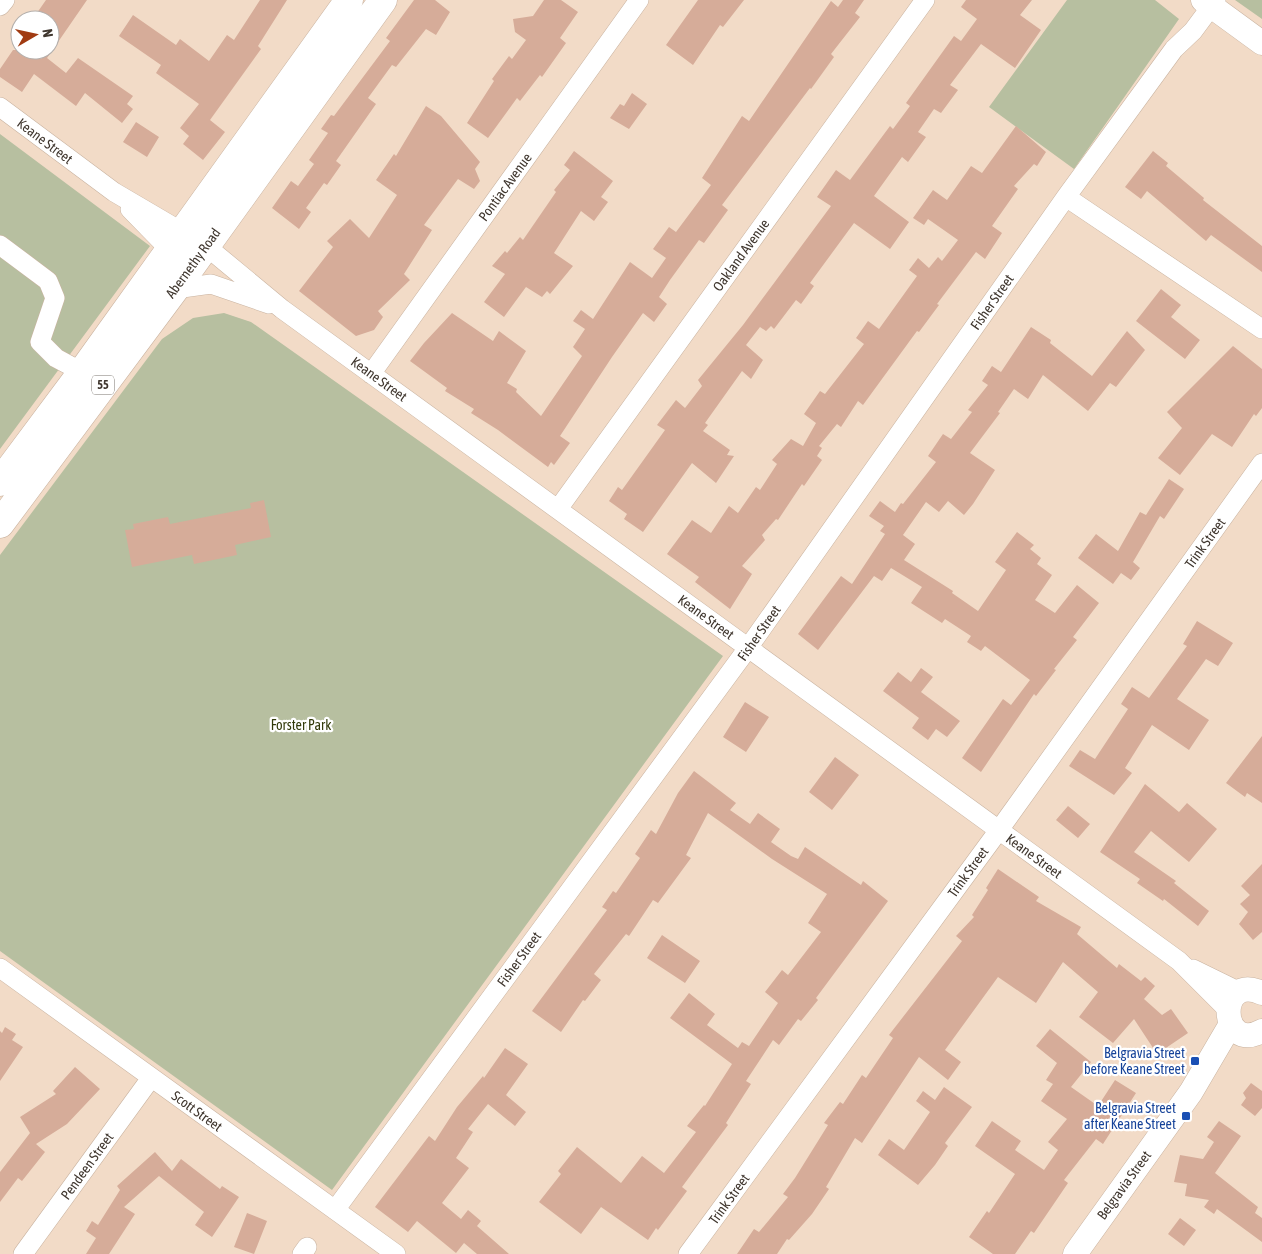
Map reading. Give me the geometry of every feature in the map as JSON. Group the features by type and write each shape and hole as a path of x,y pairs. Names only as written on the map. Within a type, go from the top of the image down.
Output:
{"main road":[{"name":"Abernethy Road","path":"0,482 82,372 349,0"},
{"name":"Abernethy Road","path":"0,524 175,289 383,0"}],"street":[{"path":"0,6 4,0"},
{"name":"Pontiac Avenue","path":"371,374 639,0"},
{"name":"Oakland Avenue","path":"558,509 925,0"},
{"path":"1207,2 1262,43"},
{"name":"Fisher Street","path":"335,1210 748,648 1066,197 1174,49 1193,31 1207,2"},
{"name":"Keane Street","path":"0,107 176,240 282,309 1250,1012"},
{"path":"1066,197 1262,329"},
{"path":"0,245 48,281 55,298 40,342 56,358 82,372"},
{"name":"Keane Street","path":"175,289 210,284 282,309"},
{"name":"Trink Street","path":"688,1254 999,830 1262,463"},
{"name":"Scott Street","path":"0,968 396,1254"},
{"name":"Belgravia Street","path":"1075,1254 1250,1012"},
{"name":"Pendeen Street","path":"23,1254 151,1078"}],"green space":[{"path":"1067,0 1155,0 1179,19 1074,169 989,107"},
{"path":"1235,0 1262,0 1262,19"},
{"path":"0,134 150,246 0,449"},
{"name":"Forster Park","path":"224,313 251,322 723,656 332,1190 0,951 0,555 162,339 193,318"}],"building":[{"path":"46,0 87,0 60,39 60,10 39,10"},
{"path":"260,0 287,0 258,46 261,49 210,120 225,132 203,160 183,144 189,136 180,128 199,104 156,73 161,65 119,36 133,15 176,45 180,39 209,61 227,35 234,40"},
{"path":"414,0 435,0 450,12 436,35 426,29 396,67 392,65 368,98 376,104 336,161 341,165 327,185 324,183 306,208 311,212 299,229 272,208 291,181 298,186 314,164 309,160 328,133 321,129 331,115 334,116 390,41 386,38"},
{"path":"544,0 561,0 578,12 560,38 566,43 542,77 540,75 520,101 517,98 488,138 467,123 494,81 492,79 509,56 512,59 526,40 515,32 513,19 533,16"},
{"path":"698,0 744,0 723,27 720,25 693,65 666,45"},
{"path":"843,0 864,0 855,13 860,17 831,54 834,57 811,89 722,205 728,210 704,243 699,240 670,280 659,297 667,304 654,322 643,313 612,357 560,436 570,443 554,465 551,462 548,467 498,430 471,413 474,409 445,391 447,388 410,361 452,313 493,341 499,331 526,351 507,383 517,389 516,392 541,416 582,356 573,347 585,329 573,321 581,310 593,319 630,262 652,278 666,258 653,249 669,227 676,232 711,185 702,178 742,116 749,121 831,1 838,7"},
{"path":"966,0 1032,0 1020,15 1041,30 1015,68 981,44 950,85 958,90 941,113 934,109 918,132 926,137 908,162 902,157 874,196 909,222 890,249 854,223 810,283 814,286 801,304 796,300 774,329 771,326 766,331 760,327 746,345 763,360 751,379 742,371 705,423 708,425 703,431 730,450 727,455 734,456 716,483 692,463 643,532 624,519 627,514 609,501 618,487 622,490 665,430 657,425 676,400 685,408 702,386 698,380 743,325 831,206 817,197 836,170 850,180 890,126 893,129 910,106 906,103 954,36 961,41 977,19 961,7"},
{"path":"10,54 10,60 50,60 66,73 78,58 133,96 127,104 133,109 122,123 85,93 76,106 34,74 22,92 0,77 0,69"},
{"path":"632,93 647,104 629,129 610,118 620,104 624,106"},
{"path":"426,106 441,116 480,162 475,169 480,181 474,189 458,179 424,225 432,230 404,274 410,280 378,311 383,317 374,330 356,336 299,291 333,247 327,241 350,219 369,238 397,195 376,180 394,154 396,156"},
{"path":"136,122 159,137 147,157 123,142"},
{"path":"1016,126 1046,152 1037,166 1034,164 1014,186 1018,189 992,226 1002,233 985,259 976,252 937,304 939,305 919,332 917,331 863,405 858,401 841,427 837,424 819,446 822,448 817,456 822,460 804,486 802,484 778,520 776,519 762,535 765,540 742,566 752,574 730,609 695,582 699,577 667,554 692,520 711,533 729,506 738,513 756,487 760,490 777,464 772,460 791,439 803,446 816,423 804,414 820,391 825,394 864,344 856,338 868,321 879,329 917,276 909,270 918,258 929,268 938,257 942,261 958,240 928,219 924,225 913,218 933,190 947,200 971,166 982,173"},
{"path":"574,151 613,181 601,197 608,202 594,221 581,211 554,253 573,266 550,294 547,291 542,297 526,287 504,317 484,302 505,274 492,266 505,251 507,253 520,237 523,240 556,192 554,190 570,170 564,165"},
{"path":"1153,151 1168,163 1166,166 1204,198 1203,200 1262,246 1262,272 1211,235 1206,241 1147,191 1141,199 1125,187"},
{"path":"1161,289 1181,305 1171,317 1200,340 1185,359 1136,321"},
{"path":"1031,327 1051,340 1050,343 1092,376 1127,331 1145,350 1116,387 1110,383 1088,411 1043,375 1028,399 1014,389 998,412 1000,413 970,453 995,470 973,504 964,515 948,501 939,512 926,502 903,535 915,544 904,560 953,591 952,593 978,611 1006,570 995,562 1017,532 1034,545 1030,549 1041,558 1037,564 1052,575 1035,600 1055,613 1077,585 1099,603 1073,637 1077,640 1036,696 1034,694 981,772 962,758 1003,699 1011,705 1030,680 985,646 981,651 967,642 971,636 945,619 942,623 911,603 922,587 891,568 882,581 874,576 818,650 798,634 841,576 852,584 885,534 880,531 884,526 869,516 880,501 895,512 901,503 903,504 936,462 928,456 943,434 951,439 972,412 968,410 988,385 982,381 992,366 1001,372"},
{"path":"1233,346 1262,369 1262,408 1256,416 1254,414 1232,447 1212,434 1180,475 1158,458 1182,428 1167,412"},
{"path":"1169,479 1184,489 1164,519 1160,516 1133,562 1140,568 1131,580 1121,573 1113,584 1078,558 1096,534 1118,551 1140,512 1146,515"},
{"path":"264,500 271,537 235,545 237,555 194,564 192,555 132,567 125,530 134,529 133,524 168,517 170,524 251,508 250,503"},
{"path":"1197,621 1233,643 1218,666 1206,659 1177,699 1209,720 1189,750 1152,725 1125,768 1132,773 1114,795 1069,766 1080,750 1095,759 1128,709 1121,704 1132,687 1149,698 1187,646 1183,644"},
{"path":"921,668 933,677 921,692 960,721 947,737 936,729 928,740 912,728 919,718 883,691 898,672 911,682"},
{"path":"745,702 769,717 746,752 723,737"},
{"path":"1262,736 1262,803 1247,793 1245,797 1226,783"},
{"path":"835,757 859,775 832,810 809,792"},
{"path":"694,771 736,803 730,810 750,824 758,813 780,829 771,842 791,856 798,859 805,847 861,885 863,881 888,901 801,1021 798,1019 779,1045 773,1040 746,1081 751,1084 726,1123 728,1125 682,1187 687,1191 658,1230 656,1228 648,1240 601,1207 581,1234 539,1202 561,1174 558,1171 577,1147 621,1183 642,1156 664,1173 696,1132 687,1126 705,1106 732,1064 670,1018 689,993 715,1014 707,1025 738,1048 742,1042 749,1046 778,1003 765,992 782,970 788,975 821,932 808,923 827,894 772,859 708,813 686,855 691,858 658,903 653,900 629,936 626,934 594,974 601,980 585,1001 583,1000 561,1032 532,1011 607,910 602,907 613,891 616,893 640,858 635,854 651,830 656,834 678,793"},
{"path":"1145,784 1179,812 1187,803 1217,829 1189,862 1151,831 1134,852 1176,881 1174,883 1209,911 1198,926 1164,899 1163,901 1137,883 1140,879 1100,852"},
{"path":"1068,806 1090,824 1078,838 1056,820"},
{"path":"1262,864 1262,932 1253,940 1239,924 1248,912 1240,904 1250,895 1241,886"},
{"path":"998,869 1039,897 1036,901 1081,927 1077,934 1117,968 1119,964 1141,981 1145,977 1155,986 1144,999 1162,1015 1171,1009 1188,1033 1157,1054 1134,1019 1113,1043 1079,1017 1098,992 1063,962 1036,1003 998,977 945,1050 961,1062 948,1080 919,1057 862,1143 855,1138 826,1187 829,1189 812,1214 789,1240 787,1239 777,1254 737,1254 754,1229 759,1232 788,1197 783,1194 828,1125 824,1123 840,1102 843,1104 862,1075 866,1078 893,1038 889,1035 962,941 956,936 974,917 972,915 988,890 986,888"},
{"path":"662,935 700,961 685,983 647,958"},
{"path":"5,1027 16,1034 12,1040 23,1047 0,1081 0,1031 2,1033"},
{"path":"1050,1029 1091,1062 1071,1087 1098,1106 1115,1080 1136,1093 1103,1144 1096,1139 1064,1180 1068,1183 1034,1233 1031,1231 1015,1254 993,1254 969,1237 987,1211 989,1213 1015,1174 975,1146 992,1121 1021,1141 1015,1150 1044,1170 1058,1150 1048,1142 1067,1119 1041,1101 1053,1084 1046,1080 1057,1063 1036,1046"},
{"path":"505,1048 528,1064 506,1095 526,1112 515,1126 488,1104 468,1129 473,1132 456,1158 469,1168 442,1203 461,1219 468,1210 481,1221 477,1226 509,1254 477,1254 464,1243 456,1253 417,1221 408,1232 375,1207 429,1136 435,1141 457,1107 483,1076 484,1078"},
{"path":"75,1067 100,1089 67,1124 36,1144 45,1152 22,1181 18,1178 0,1202 0,1172 30,1133 20,1117 56,1094 53,1091"},
{"path":"1251,1083 1262,1091 1262,1108 1255,1116 1241,1105 1246,1098 1243,1093"},
{"path":"944,1087 972,1107 945,1143 948,1146 935,1165 918,1185 878,1155 889,1139 904,1150 930,1112 916,1101 923,1091 935,1100"},
{"path":"1219,1121 1241,1136 1215,1173 1258,1207 1255,1213 1262,1218 1262,1242 1217,1209 1214,1214 1204,1207 1209,1200 1185,1196 1187,1184 1174,1182 1180,1155 1203,1159 1214,1142 1207,1137"},
{"path":"155,1152 172,1171 181,1159 220,1189 222,1186 239,1197 212,1237 195,1225 204,1212 159,1176 124,1207 135,1214 109,1254 86,1254 96,1238 86,1231 92,1221 98,1225 120,1190 117,1186"},
{"path":"247,1213 267,1221 254,1254 234,1247"},
{"path":"1180,1218 1196,1230 1184,1246 1168,1234"}],"place":[{"name":"Belgravia Street before Keane Street","path":"1195,1061"},
{"name":"Belgravia Street after Keane Street","path":"1186,1116"}]}
